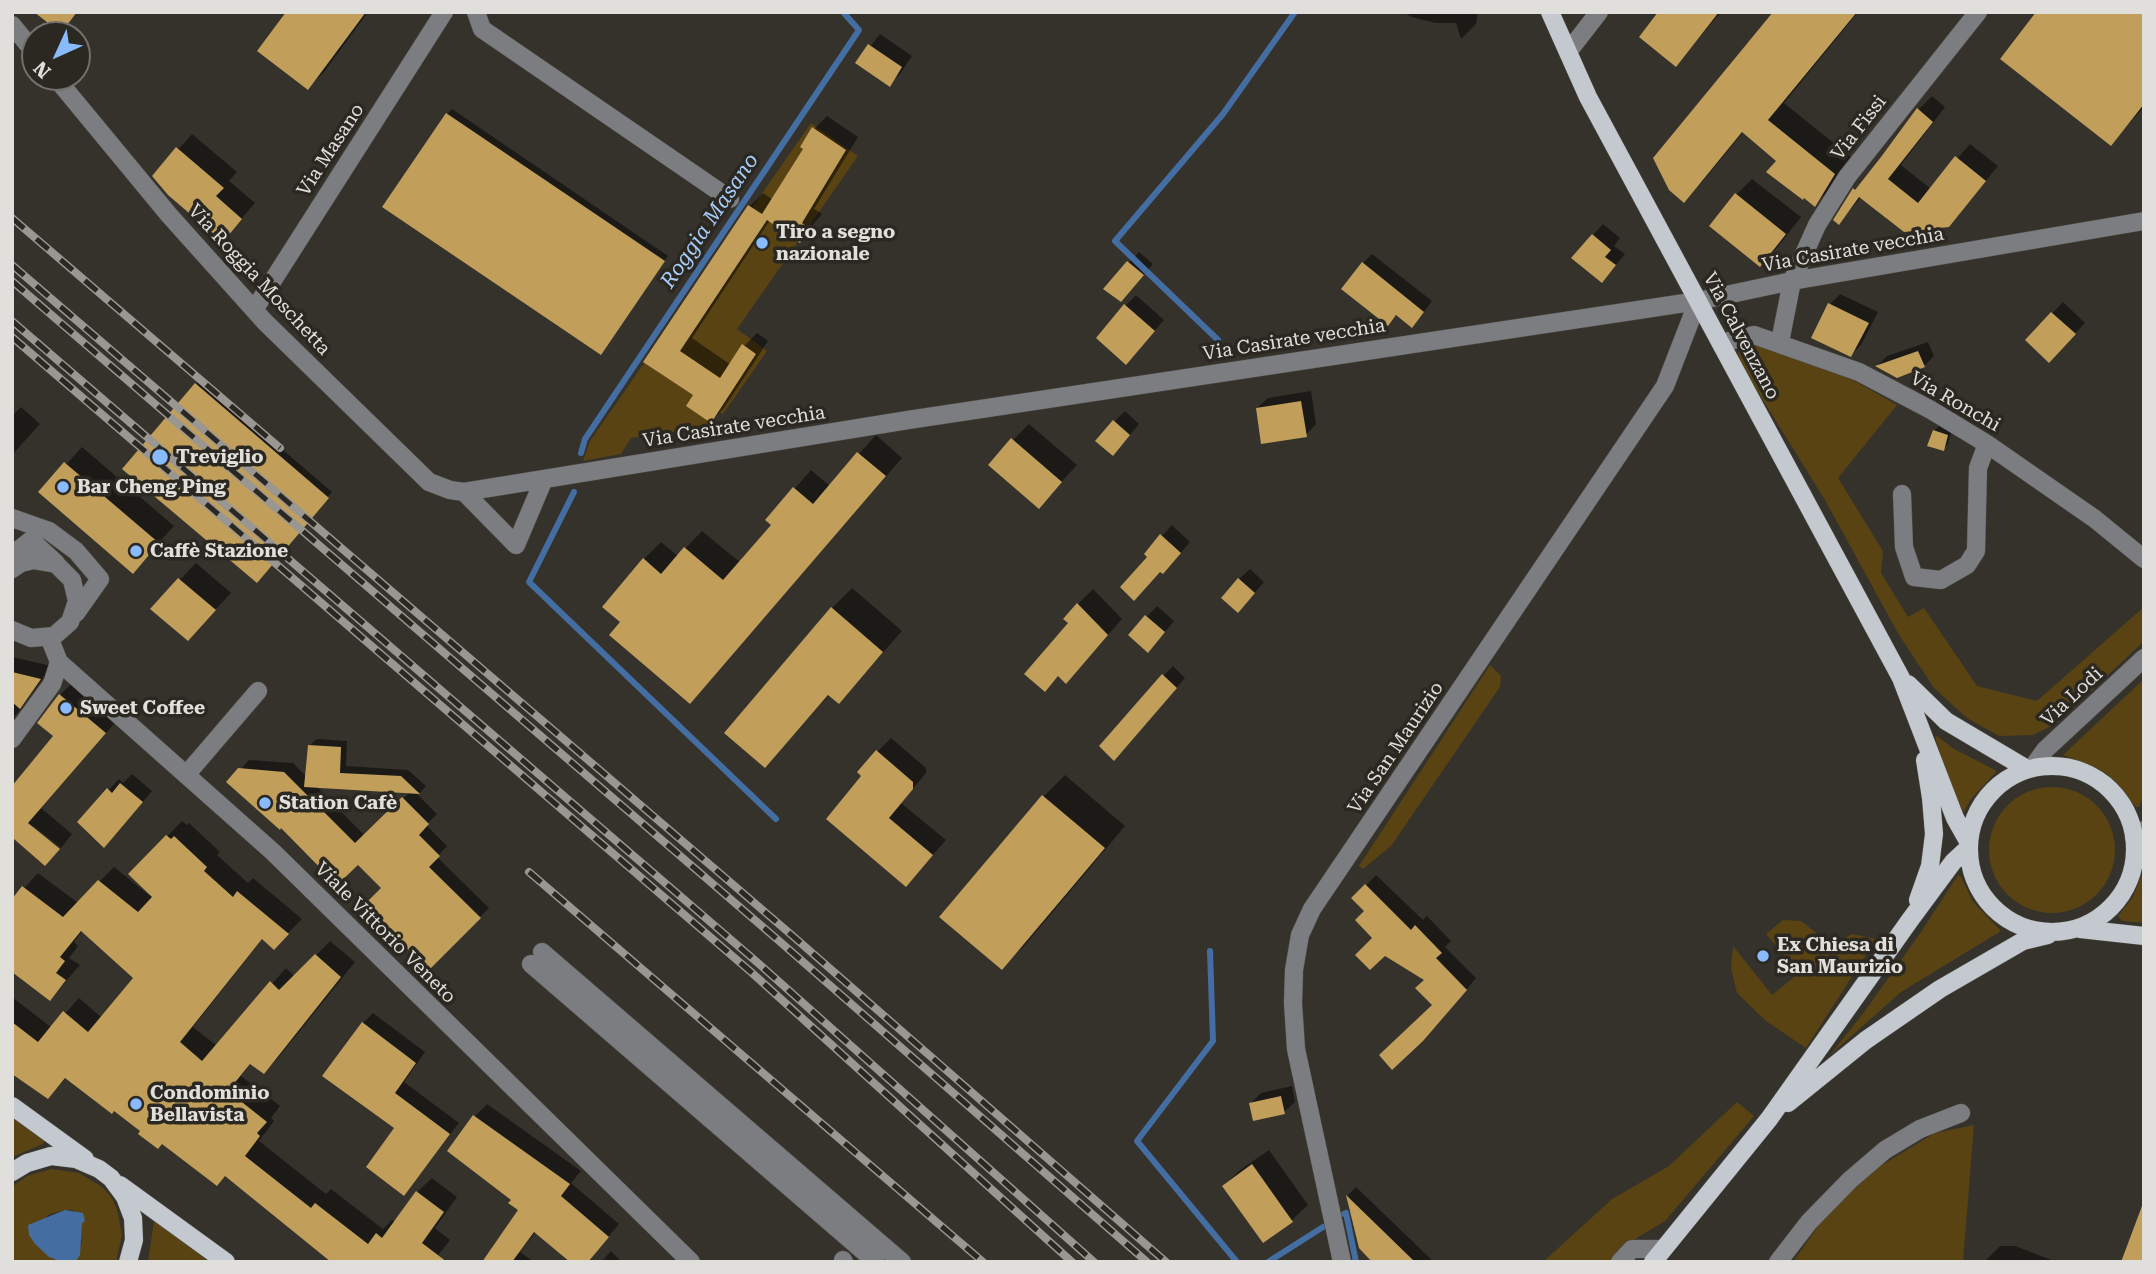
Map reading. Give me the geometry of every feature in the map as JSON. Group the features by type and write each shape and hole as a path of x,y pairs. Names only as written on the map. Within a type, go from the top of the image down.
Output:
{"main road":[{"name":"Via Calvenzano","path":"1549,12 1588,97 1902,678 1955,818 1968,845"},
{"name":"Via Calvenzano","path":"1902,678 1946,721 2029,769"},
{"path":"1910,920 1930,866 1934,834 1919,722"},
{"path":"1769,1119 1866,1040 1940,989 2023,941 2069,930 2100,917 2119,898 2131,875 2139,841 2127,814 2103,784 2081,771 2057,766 2029,769 2009,777 1981,804 1973,822 1968,845 1978,889 1996,911 2020,926 2048,933 2069,930 2144,936"},
{"path":"1658,1256 1769,1119 1910,920 1968,845"},
{"path":"12,1106 226,1262"},
{"path":"12,1172 27,1163 51,1156 76,1159 105,1174 125,1196 132,1218 134,1240 128,1262"}],"street":[{"name":"Via Masano","path":"254,310 444,12"},
{"path":"493,12 479,21 730,199"},
{"path":"1568,52 1599,12"},
{"name":"Via Fissi","path":"1780,342 1792,281 1817,225 1847,177 1978,12"},
{"name":"Via Roggia Moschetta","path":"67,91 161,205 254,310 429,482 457,491 516,545 544,479"},
{"name":"Via Casirate vecchia","path":"457,491 1698,301 1792,281 2144,221"},
{"name":"Via San Maurizio","path":"1342,1262 1296,1049 1294,970 1300,935 1312,909 1665,386 1698,301"},
{"name":"Via Ronchi","path":"1721,342 1754,335 1780,342 1858,372 1931,410 1987,444 2095,519 2144,559"},
{"path":"1902,495 1904,547 1914,577 1941,580 1967,565 1976,551 1978,468 1987,444"},
{"path":"12,519 49,531 76,551 100,579 71,622 59,633 49,638 31,638 13,631"},
{"path":"12,555 31,540 69,575 76,590 76,606 71,622"},
{"path":"12,569 33,560 46,561 61,568"},
{"name":"Viale Vittorio Veneto","path":"49,638 58,662 273,852 691,1262"},
{"name":"Via Lodi","path":"2029,769 2045,750 2144,658"},
{"path":"12,738 52,684 58,662"},
{"path":"186,775 258,691"},
{"path":"876,1262 537,958 902,1262"},
{"path":"1778,1262 1817,1213 1885,1150 1920,1129 1961,1113"},
{"path":"1620,1262 1632,1249 1658,1256"}],"shaded area":[{"name":"Tiro a segno nazionale","path":"811,123 858,156 737,329 767,351 723,414 719,412 711,423 709,422 710,438 694,441 692,429 631,438 621,454 583,461 590,441"},
{"path":"1757,341 1853,380 1897,405 1838,478 1883,551 1881,573 1908,617 1924,608 1977,686 2037,701 2144,607 2144,641 2057,723 2033,735 1999,736 1967,718 1934,688 1899,635 1825,500 1740,363 1738,354 1743,345"},
{"path":"1490,665 1501,676 1500,687 1391,846 1363,869 1359,866"},
{"path":"2144,679 2144,794 2139,807 2136,807 2107,774 2063,755"},
{"path":"1935,737 1954,749 1997,771 1971,799 1962,815 1958,814"},
{"path":"2052,787 2076,792 2096,806 2110,826 2115,850 2110,874 2096,894 2076,908 2052,913 2028,908 2008,894 1994,874 1989,850 1994,826 2008,806 2028,792"},
{"path":"2144,869 2144,923 2122,921 2118,916 2133,897"},
{"path":"1958,875 1973,902 2001,931 1901,992 1830,1055 1919,935"},
{"path":"1783,920 1801,921 1832,945 1852,934 1876,939 1806,1048 1766,1021 1737,993 1731,968 1733,946 1772,995 1799,973 1766,934"},
{"path":"1737,1102 1754,1116 1665,1221 1627,1244 1609,1262 1543,1262 1612,1199 1669,1166"},
{"path":"12,1115 44,1139 43,1144 12,1157"},
{"path":"1974,1125 1963,1262 1793,1262 1819,1225 1869,1173 1935,1133"},
{"path":"52,1169 79,1173 102,1187 111,1197 117,1209 122,1235 116,1262 75,1262 82,1241 73,1210 66,1210 50,1214 43,1220 35,1244 56,1262 12,1262 12,1187 27,1176"},
{"path":"154,1221 158,1222 209,1262 148,1262"}],"water":[{"path":"65,1210 83,1213 85,1221 82,1223 80,1255 75,1262 56,1262 35,1244 29,1235 28,1225"}],"building":[{"path":"34,12 77,12 70,21 46,21"},
{"path":"286,12 366,12 308,90 257,51"},
{"path":"1658,12 1719,12 1676,67 1639,37"},
{"path":"1773,12 1857,12 1768,120 1835,174 1815,207 1766,172 1776,161 1742,132 1684,203 1669,190 1653,158"},
{"path":"2036,12 2144,12 2144,104 2111,146 2000,59"},
{"path":"868,44 902,67 890,87 855,63"},
{"path":"1917,108 1933,122 1888,179 1918,203 1955,156 1986,181 1949,227 1904,232 1859,197 1839,225 1833,220 1853,188 1855,190"},
{"path":"446,113 665,261 601,355 382,207"},
{"path":"812,127 846,150 802,223 810,228 800,243 767,220 680,351 720,378 742,344 756,354 711,423 686,406 693,395 643,362 748,205 762,214 803,149 800,147"},
{"path":"176,147 224,188 216,196 242,219 223,242 168,195 152,176"},
{"path":"1735,193 1786,234 1760,267 1709,226"},
{"path":"1592,234 1611,250 1605,257 1616,265 1602,283 1571,258"},
{"path":"1127,261 1144,275 1121,302 1103,289"},
{"path":"1362,262 1424,312 1412,328 1396,315 1388,326 1341,289"},
{"path":"1828,303 1869,323 1851,357 1811,338"},
{"path":"1124,304 1155,331 1126,365 1096,338"},
{"path":"2051,312 2076,334 2049,363 2025,340"},
{"path":"1918,351 1925,367 1897,378 1875,366"},
{"path":"195,383 329,498 257,583 122,469"},
{"path":"1301,401 1307,437 1261,444 1256,408"},
{"path":"1113,420 1130,435 1113,456 1095,441"},
{"path":"1933,430 1948,435 1944,451 1927,446"},
{"path":"1011,438 1062,482 1039,509 988,465"},
{"path":"857,452 886,476 690,704 609,635 620,622 602,607 643,558 661,574 684,547 723,580 771,525 765,520 793,487 813,504"},
{"path":"64,462 159,543 133,574 38,492"},
{"path":"1160,534 1181,553 1134,601 1120,587 1147,557 1144,554"},
{"path":"178,578 216,610 188,641 150,609"},
{"path":"1238,578 1255,593 1238,613 1221,598"},
{"path":"1077,603 1108,635 1066,684 1058,676 1045,692 1024,674 1068,623 1063,619"},
{"path":"831,607 883,652 839,704 828,695 765,768 724,733"},
{"path":"1145,615 1165,632 1148,653 1128,635"},
{"path":"12,672 41,679 20,709 12,702"},
{"path":"1162,674 1177,688 1114,761 1099,746"},
{"path":"59,694 106,733 28,823 60,849 45,866 14,839 12,842 12,786 53,736 37,723"},
{"path":"308,745 341,747 340,773 401,776 420,794 304,787"},
{"path":"876,750 913,782 913,789 889,818 933,855 906,887 826,819 861,776 857,772"},
{"path":"238,768 284,772 355,843 402,797 429,824 419,835 440,856 429,867 481,918 429,970 363,906 381,888 358,865 337,885 281,828 280,830 226,782"},
{"path":"120,783 143,802 104,848 77,822 107,788 112,793"},
{"path":"1042,795 1105,848 1002,970 939,917"},
{"path":"166,835 171,839 174,836 207,867 204,871 233,897 237,891 289,934 274,950 262,939 180,1042 202,1061 270,981 279,990 315,954 341,977 264,1074 250,1064 228,1091 267,1122 257,1133 260,1136 245,1156 311,1208 315,1203 368,1244 376,1233 382,1238 416,1191 444,1212 422,1243 447,1262 331,1262 225,1176 217,1186 162,1144 158,1149 114,1111 112,1114 65,1078 48,1099 12,1074 12,1022 38,1042 63,1011 88,1032 133,978 81,931 60,957 65,961 56,973 66,980 50,1001 12,972 12,899 22,886 63,917 98,880 138,912 152,897 128,874"},
{"path":"1365,884 1411,930 1415,925 1442,953 1436,958 1467,990 1423,1041 1392,1070 1379,1055 1432,1005 1415,988 1424,980 1385,956 1370,970 1355,955 1372,938 1355,920 1364,911 1351,898"},
{"path":"362,1022 416,1063 395,1093 450,1134 404,1196 366,1167 394,1128 322,1076"},
{"path":"1281,1096 1285,1114 1253,1121 1249,1103"},
{"path":"473,1115 570,1184 561,1196 609,1237 588,1262 570,1262 534,1232 512,1262 482,1262 518,1210 508,1203 511,1200 447,1151"},
{"path":"1252,1164 1293,1222 1263,1243 1222,1186"},
{"path":"1346,1195 1415,1262 1372,1262 1359,1248"},
{"path":"2142,1206 2144,1262 2121,1262"}],"waterway":[{"name":"Roggia Masano","path":"581,453 585,439 859,30 843,12"},
{"path":"1218,340 1115,241 1223,114 1295,12"},
{"name":"Roggia Masano","path":"574,492 529,582 776,819"},
{"path":"1210,951 1213,1041 1137,1141 1237,1262"},
{"path":"1344,1214 1346,1213 1356,1262"},
{"path":"1268,1262 1323,1227"}],"railway":[{"path":"12,218 280,448"},
{"path":"12,265 787,931 1166,1262"},
{"path":"12,281 778,940 1147,1262"},
{"path":"12,321 758,963 1094,1262"},
{"path":"12,337 751,972 1072,1262"},
{"path":"529,872 983,1262"}],"place":[{"name":"Tiro a segno nazionale","path":"762,243"},
{"name":"Treviglio","path":"160,457"},
{"name":"Bar Cheng Ping","path":"63,487"},
{"name":"Caffè Stazione","path":"136,551"},
{"name":"Sweet Coffee","path":"66,708"},
{"name":"Station Cafè","path":"265,803"},
{"name":"Ex Chiesa di San Maurizio","path":"1763,956"},
{"name":"Condominio Bellavista","path":"136,1104"}]}
